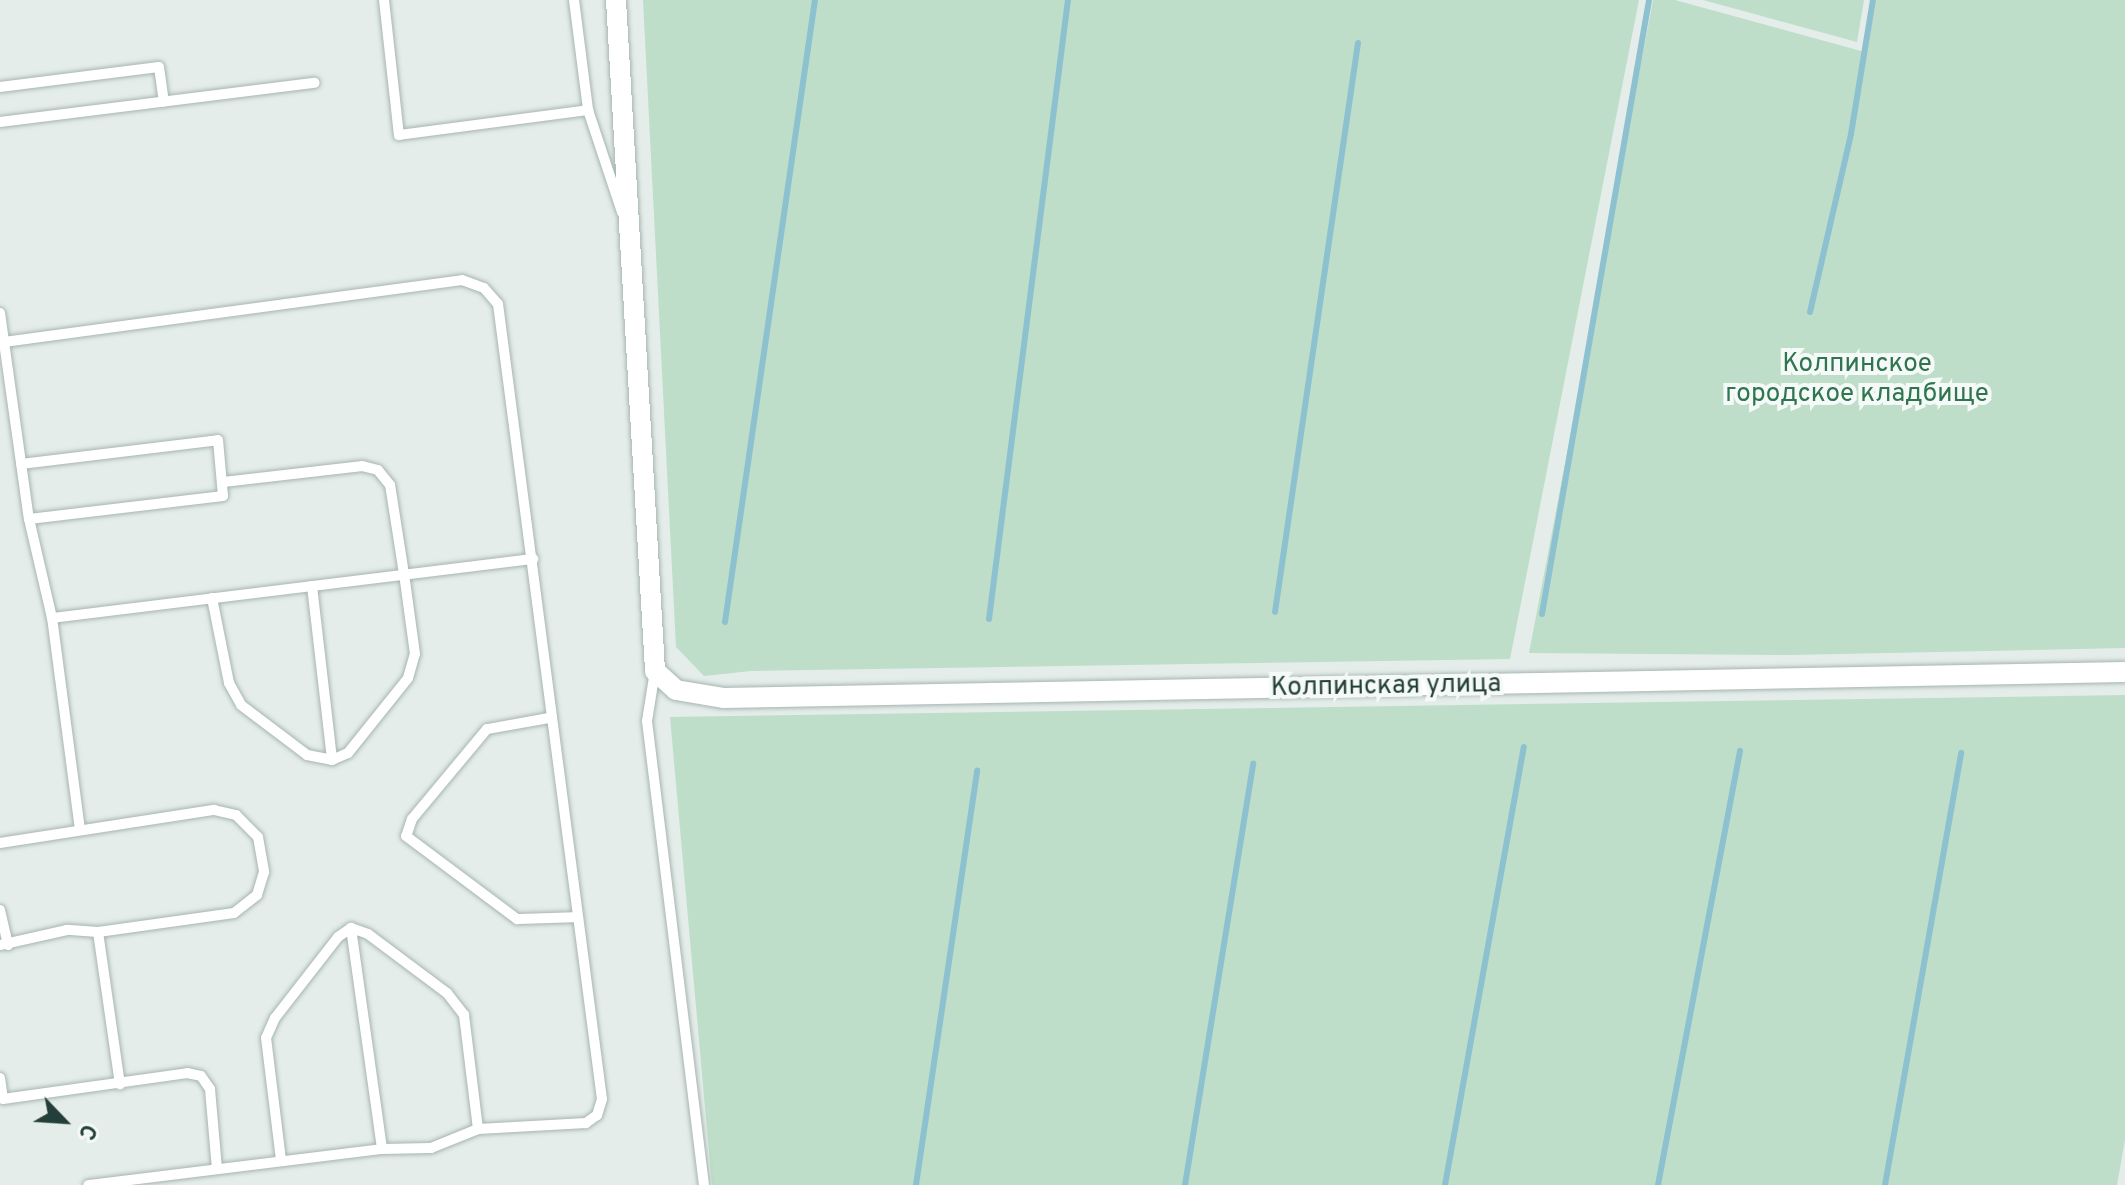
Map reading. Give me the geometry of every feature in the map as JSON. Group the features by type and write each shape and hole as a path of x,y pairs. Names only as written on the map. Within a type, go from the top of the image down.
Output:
{"street":[{"path":"616,0 655,671"},
{"name":"Колпинская улица","path":"655,671 676,690 724,698 2125,672"}],"lane":[{"path":"384,0 399,135 588,110"},
{"path":"574,0 588,110 627,228"},
{"path":"0,87 159,67 164,102"},
{"path":"0,122 315,83"},
{"path":"4,342 462,280 484,288 498,304 533,559 549,718 602,1099 597,1115 586,1123 478,1129 431,1148 382,1149 88,1185"},
{"path":"0,313 29,519 52,618 80,830"},
{"path":"21,464 218,440 223,496 29,519"},
{"path":"212,598 229,683 241,705 307,755 332,760 348,753 408,678 415,654 404,574 390,485 378,470 362,466 224,482"},
{"path":"52,618 533,559"},
{"path":"312,586 332,760"},
{"path":"655,671 647,721 704,1185"},
{"path":"549,718 487,729 412,819 406,836 517,919 576,917"},
{"path":"0,843 214,810 236,815 258,837 264,872 257,895 234,913 98,932 67,930 4,946 0,910"},
{"path":"351,928 368,934 447,993 464,1015 478,1129"},
{"path":"351,928 382,1149"},
{"path":"281,1160 266,1038 284,1007 338,937 351,928"},
{"path":"98,932 120,1084"},
{"path":"0,1078 1,1100 187,1073 201,1076 210,1089 217,1169"}],"green space":[{"path":"643,0 1639,0 1510,659 751,671 704,676 676,647"},
{"name":"Колпинское городское кладбище","path":"1653,0 1675,0 1865,52 1875,0 2125,0 2125,648 1790,655 1529,653"},
{"path":"1703,0 1864,0 1857,42"},
{"path":"2125,695 2125,1140 2117,1185 712,1185 670,717"}],"waterway":[{"path":"725,622 815,0"},
{"path":"989,619 1068,0"},
{"path":"1542,614 1649,0"},
{"path":"1810,312 1851,134 1873,0"},
{"path":"1275,612 1358,43"},
{"path":"1445,1185 1524,747"},
{"path":"1658,1185 1740,751"},
{"path":"1885,1185 1961,753"},
{"path":"1185,1185 1253,763"},
{"path":"916,1185 977,770"}]}
